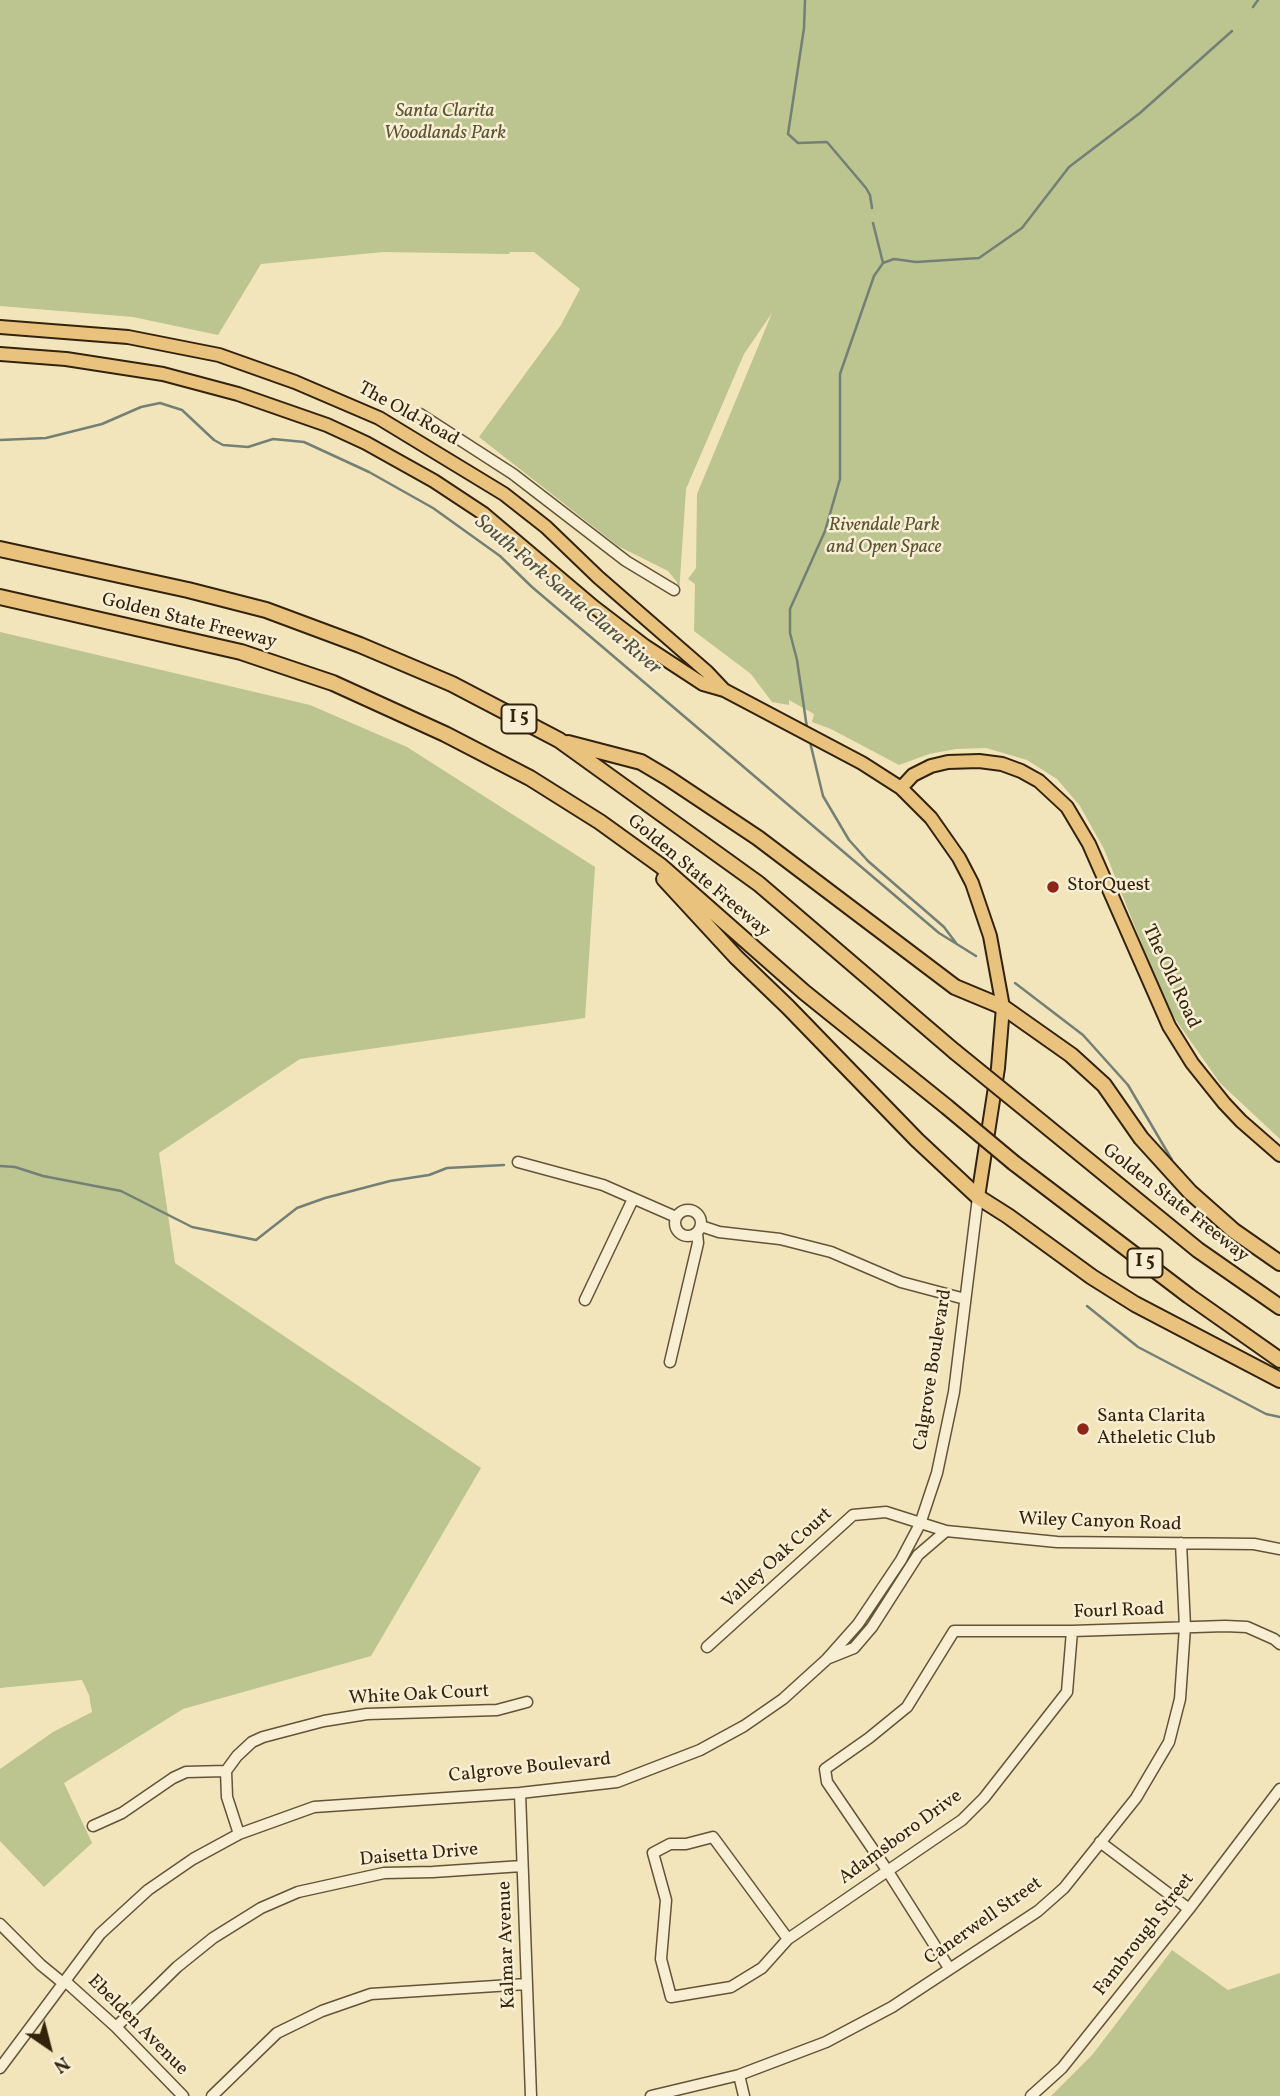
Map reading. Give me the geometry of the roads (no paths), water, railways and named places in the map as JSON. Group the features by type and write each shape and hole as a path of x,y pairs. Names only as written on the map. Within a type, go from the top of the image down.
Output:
{"highway":[{"name":"Golden State Freeway","path":"0,549 266,610 360,645 452,684 559,740 759,884 954,1051 1198,1250 1280,1307"},
{"name":"Golden State Freeway","path":"0,597 241,652 332,683 445,734 530,778 600,822 661,866 804,992 1014,1163 1189,1296 1280,1360"},
{"path":"559,740 641,762 668,778 758,838 955,987 1003,1007 1088,1069 1104,1085 1141,1138 1190,1192 1209,1211 1280,1263"},
{"path":"635,847 736,957 917,1140 978,1197 1135,1304 1280,1380"}],"main road":[{"name":"The Old Road","path":"0,327 128,337 177,345 247,364 379,418 504,494 546,527 598,577 708,672 724,690"},
{"path":"0,354 66,359 163,374 238,394 327,425 366,443 435,481 484,514 594,607 645,646 703,684 724,690 833,747 901,788"},
{"name":"The Old Road","path":"901,788 913,775 931,766 948,762 979,761 1002,764 1021,771 1039,781 1067,807 1089,844 1169,1026 1192,1063 1224,1103 1280,1155"},
{"name":"Calgrove Boulevard","path":"901,788 924,810 945,837 972,883 990,936 1003,1007 998,1068 978,1197"}],"street":[{"path":"420,414 513,474 626,561 674,590"},
{"path":"518,1162 595,1183 676,1217"},
{"name":"Calgrove Boulevard","path":"0,2068 100,1934 148,1890 193,1859 239,1834 314,1807 520,1793 617,1782 700,1750 744,1726 783,1699 826,1660 858,1625 880,1594 920,1524 937,1473 949,1421 978,1197"},
{"path":"585,1300 634,1199"},
{"path":"670,1362 698,1242 699,1230 701,1218 694,1211 683,1210 676,1217 675,1227 682,1235 692,1236 699,1230 780,1239 831,1252 901,1282 965,1299"},
{"name":"Valley Oak Court","path":"707,1647 853,1515 887,1512 920,1524"},
{"name":"Wiley Canyon Road","path":"920,1524 946,1531 1079,1544 1254,1544 1280,1549"},
{"path":"826,1660 853,1648 872,1628 918,1555 946,1531"},
{"name":"Canerwell Street","path":"651,2096 739,2075 825,2042 892,2007 1038,1911 1064,1888 1136,1798 1169,1742 1180,1699 1185,1627 1181,1543"},
{"name":"Fourl Road","path":"887,1870 827,1782 825,1769 907,1707 954,1630 1072,1631 1247,1627 1280,1644"},
{"name":"Adamsboro Drive","path":"788,1939 713,1836 686,1844 670,1844 653,1853 666,1900 661,1959 671,1997 731,1987 762,1968 788,1939 962,1820 984,1798 1068,1692 1072,1631"},
{"name":"White Oak Court","path":"226,1771 237,1756 262,1737 324,1721 367,1714 497,1710 527,1702"},
{"path":"93,1826 122,1814 173,1778 186,1772 226,1771 228,1804 239,1834"},
{"name":"Fambrough Street","path":"1031,2096 1062,2068 1189,1909 1280,1789"},
{"name":"Kalmar Avenue","path":"520,1793 531,2096"},
{"path":"1100,1842 1189,1909"},
{"name":"Daisetta Drive","path":"116,2027 177,1967 213,1938 261,1908 298,1892 384,1873 522,1866"},
{"path":"887,1870 950,1968"},
{"name":"Ebelden Avenue","path":"0,1924 41,1965 116,2027 183,2096"},
{"path":"212,2096 277,2033 322,2011 370,1994 527,1984"},
{"path":"739,2075 744,2096"}],"waterway":[{"path":"805,0 804,28 788,134 798,143 827,142 866,188 872,208"},
{"path":"1253,7 1258,0"},
{"path":"807,728 797,660 790,633 790,609 825,531 840,479 840,374 874,276 883,263 894,259 916,262 979,258 1022,228 1069,167 1140,113 1232,31"},
{"path":"873,223 883,263"},
{"name":"South Fork Santa Clara River","path":"0,440 46,438 102,424 141,407 160,403 182,410 223,445 248,447 273,439 304,442 369,472 433,508 500,556 532,587 939,933 976,956"},
{"path":"810,742 823,796 849,840 868,861 944,927 956,943"},
{"name":"South Fork Santa Clara River","path":"1015,983 1083,1035 1128,1085 1172,1160"},
{"path":"0,1166 121,1191 192,1227 256,1240 297,1208 325,1198 390,1181 429,1175 447,1168 504,1165"},
{"path":"1087,1306 1138,1347 1266,1414 1280,1417"}],"place":[{"name":"StorQuest","path":"1053,887"},
{"name":"Santa Clarita Atheletic Club","path":"1083,1429"}],"park label":[{"name":"Santa Clarita Woodlands Park","path":"445,124"},
{"name":"Rivendale Park and Open Space","path":"884,538"}]}
